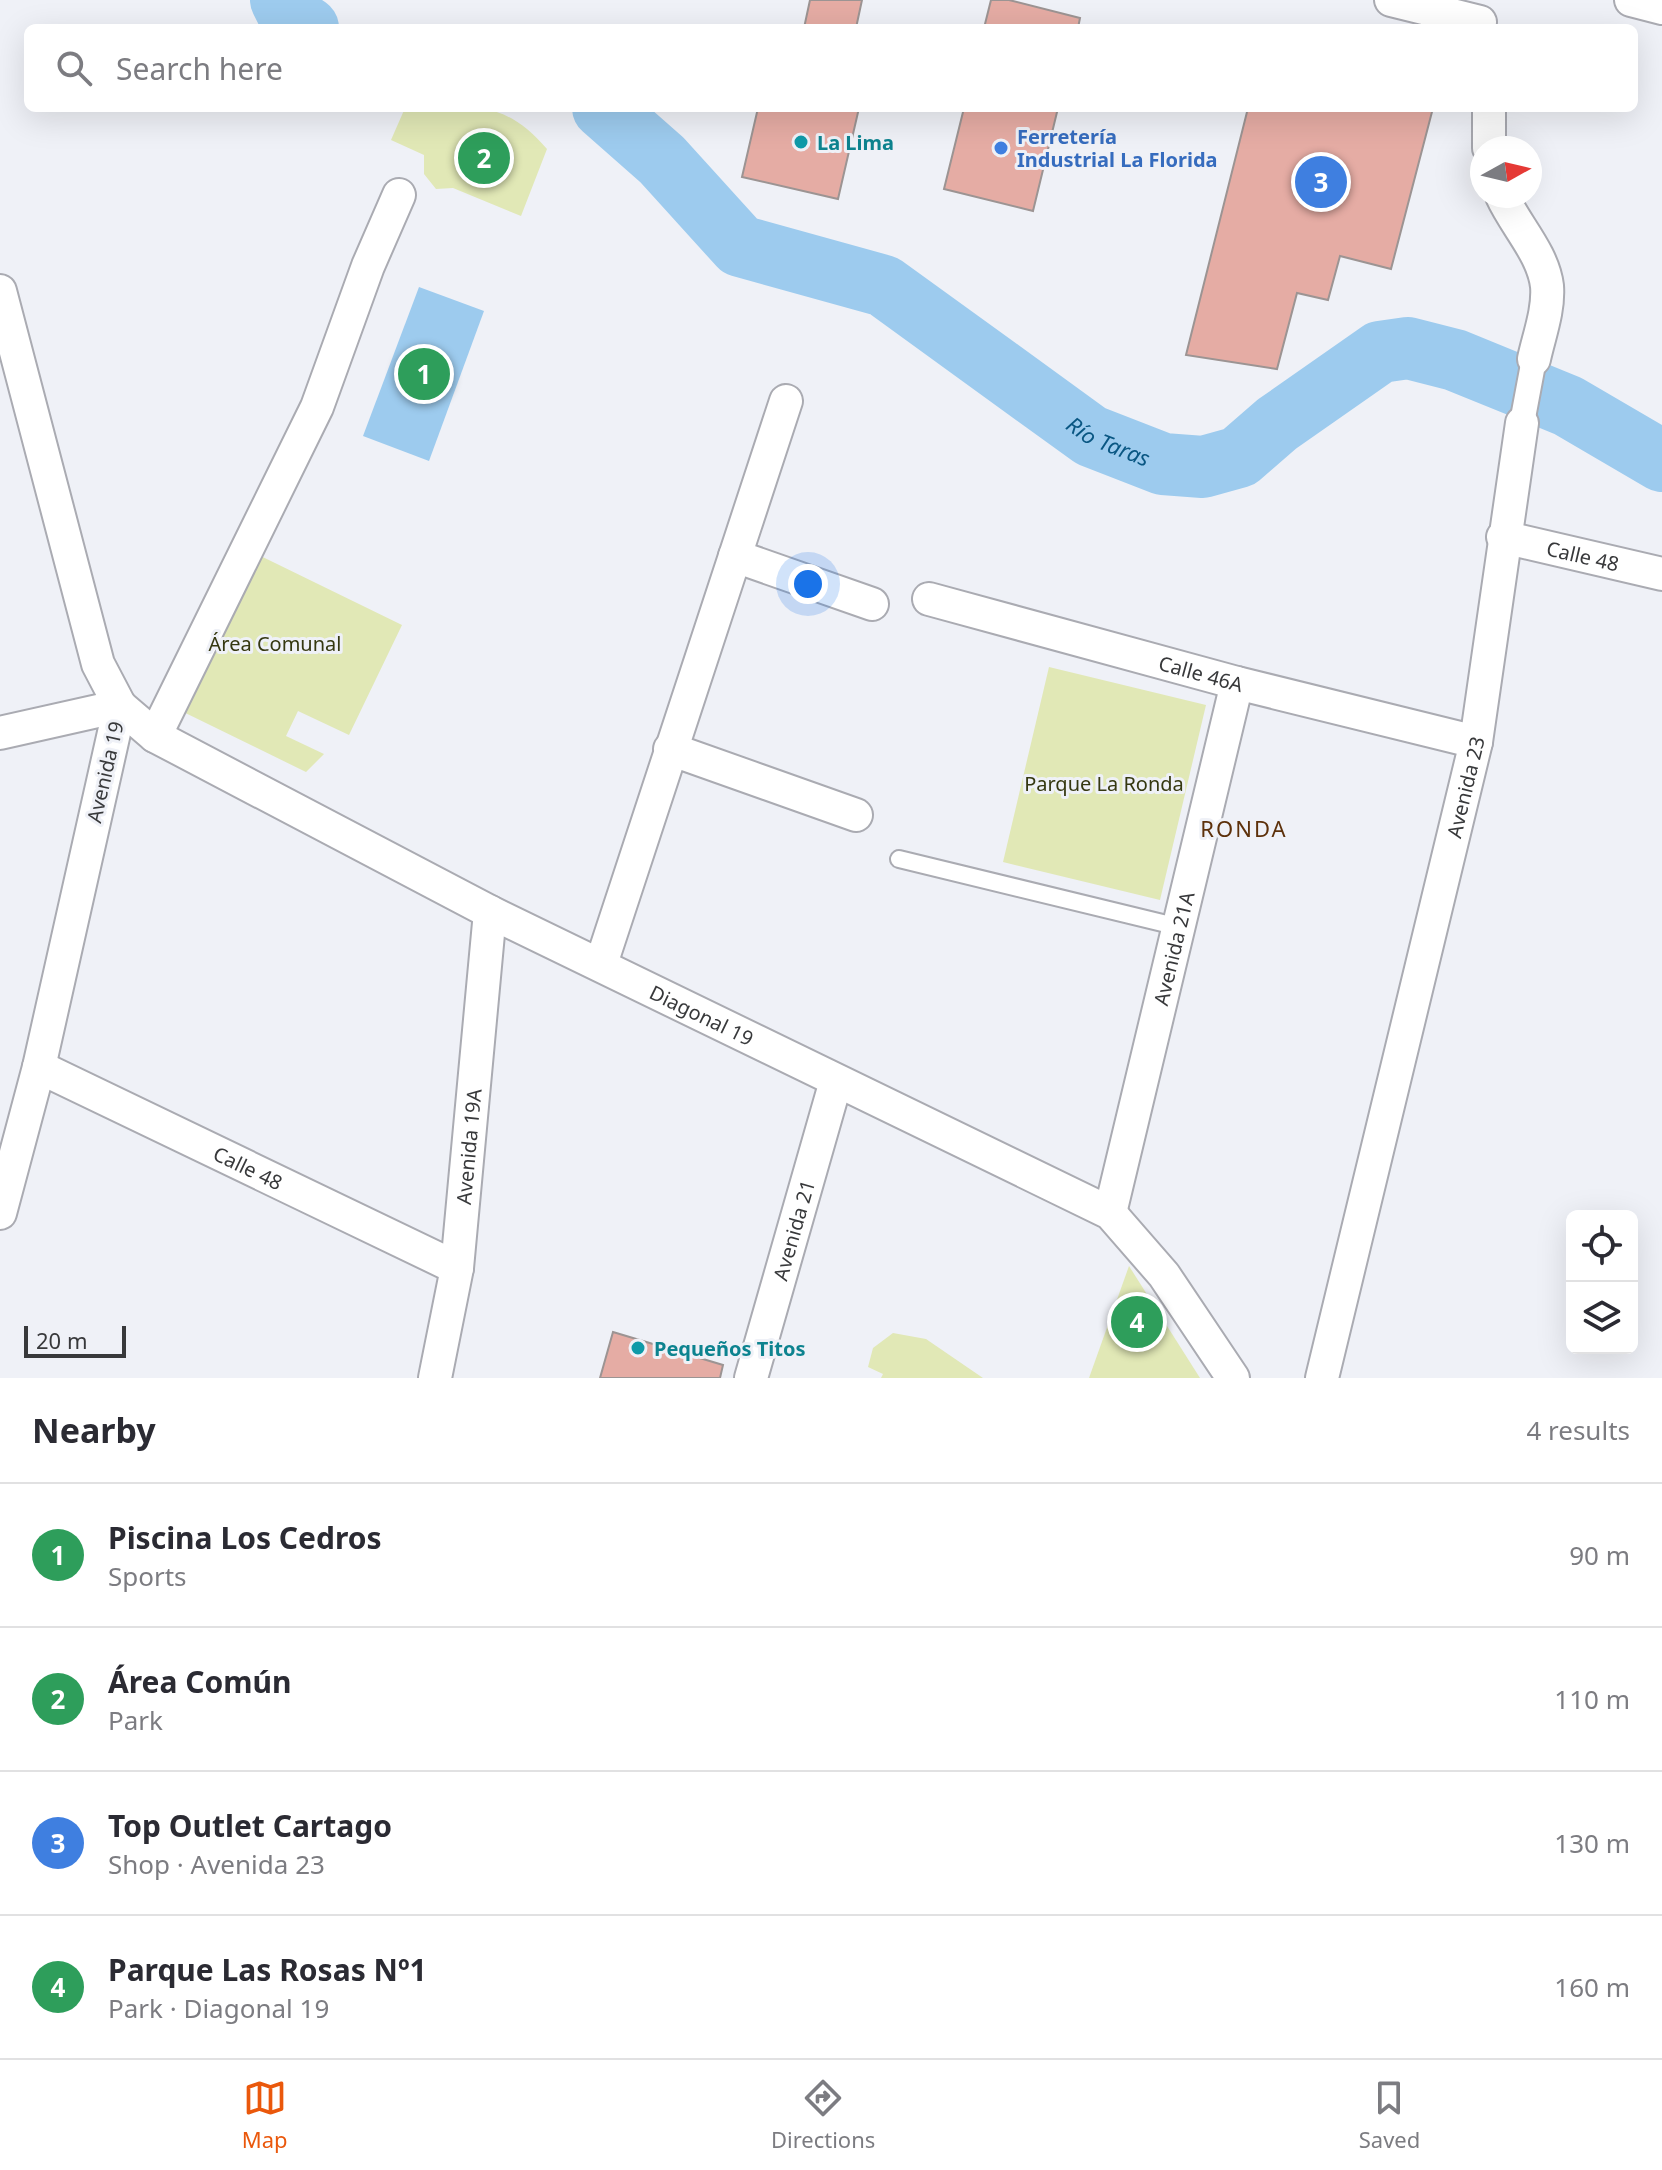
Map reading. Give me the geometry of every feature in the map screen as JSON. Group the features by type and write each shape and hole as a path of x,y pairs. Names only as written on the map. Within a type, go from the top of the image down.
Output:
{"street":[{"path":"1391,0 1485,17"},
{"path":"1631,0 1662,8"},
{"path":"1489,112 1489,136"},
{"path":"155,736 317,407 368,266 399,195"},
{"name":"Avenida 23","path":"1322,1378 1476,742 1503,537 1544,317 1547,285 1536,255 1509,208"},
{"name":"Avenida 19","path":"0,291 98,664 120,706 39,1067 0,1213"},
{"path":"601,964 786,401"},
{"name":"Calle 48","path":"1503,537 1662,574"},
{"path":"735,556 872,604"},
{"name":"Calle 46A","path":"929,599 1237,683 1476,742"},
{"name":"Avenida 21A","path":"1110,1213 1237,683"},
{"path":"0,733 120,706"},
{"name":"Diagonal 19","path":"120,706 155,736 490,912 1110,1213 1164,1275 1233,1378"},
{"path":"670,749 856,815"},
{"name":"Avenida 19A","path":"435,1378 457,1268 490,912"},
{"name":"Calle 48","path":"39,1067 457,1268"},
{"name":"Avenida 21","path":"751,1378 836,1081"}],"lane":[{"path":"899,859 1179,927"}],"green space":[{"path":"403,112 495,112 515,120 547,149 521,216 453,188 436,189 424,174 424,155 391,140"},
{"name":"Área Comunal","path":"242,547 402,625 349,735 298,711 286,736 324,754 306,772 167,704"},
{"name":"Parque La Ronda","path":"1049,667 1206,705 1160,900 1003,862"},
{"path":"1129,1266 1200,1378 1089,1378"},
{"path":"893,1333 926,1339 983,1378 881,1378 883,1374 868,1367 873,1348"}],"water":[{"path":"419,287 484,311 429,461 363,436"}],"building":[{"path":"810,0 862,0 857,24 805,24"},
{"path":"991,0 1009,0 1080,18 1079,24 985,24"},
{"name":"La Lima","path":"757,112 858,112 838,199 742,177"},
{"name":"Ferretería Industrial La Florida","path":"963,112 1057,112 1033,211 944,189"},
{"path":"1247,112 1432,112 1391,269 1340,256 1328,300 1297,293 1277,369 1186,355"},
{"name":"Pequeños Titos","path":"613,1332 723,1365 720,1378 600,1378"}],"waterway":[{"name":"Río Taras","path":"281,0 288,14 302,24"},
{"name":"Río Taras","path":"608,112 662,160 740,246 884,286 1091,436 1163,464 1203,467 1239,457 1277,424 1380,352 1408,348 1455,360 1568,406 1662,461"}],"place":[{"name":"La Lima","path":"801,142"},
{"name":"Ferretería Industrial La Florida","path":"1001,148"},
{"name":"Área Común","path":"484,158"},
{"name":"Top Outlet Cartago","path":"1321,182"},
{"name":"Piscina Los Cedros","path":"424,374"},
{"name":"Parque Las Rosas Nº1","path":"1137,1322"},
{"name":"Pequeños Titos","path":"638,1348"}],"district":[{"name":"RONDA","path":"1244,828"}]}
